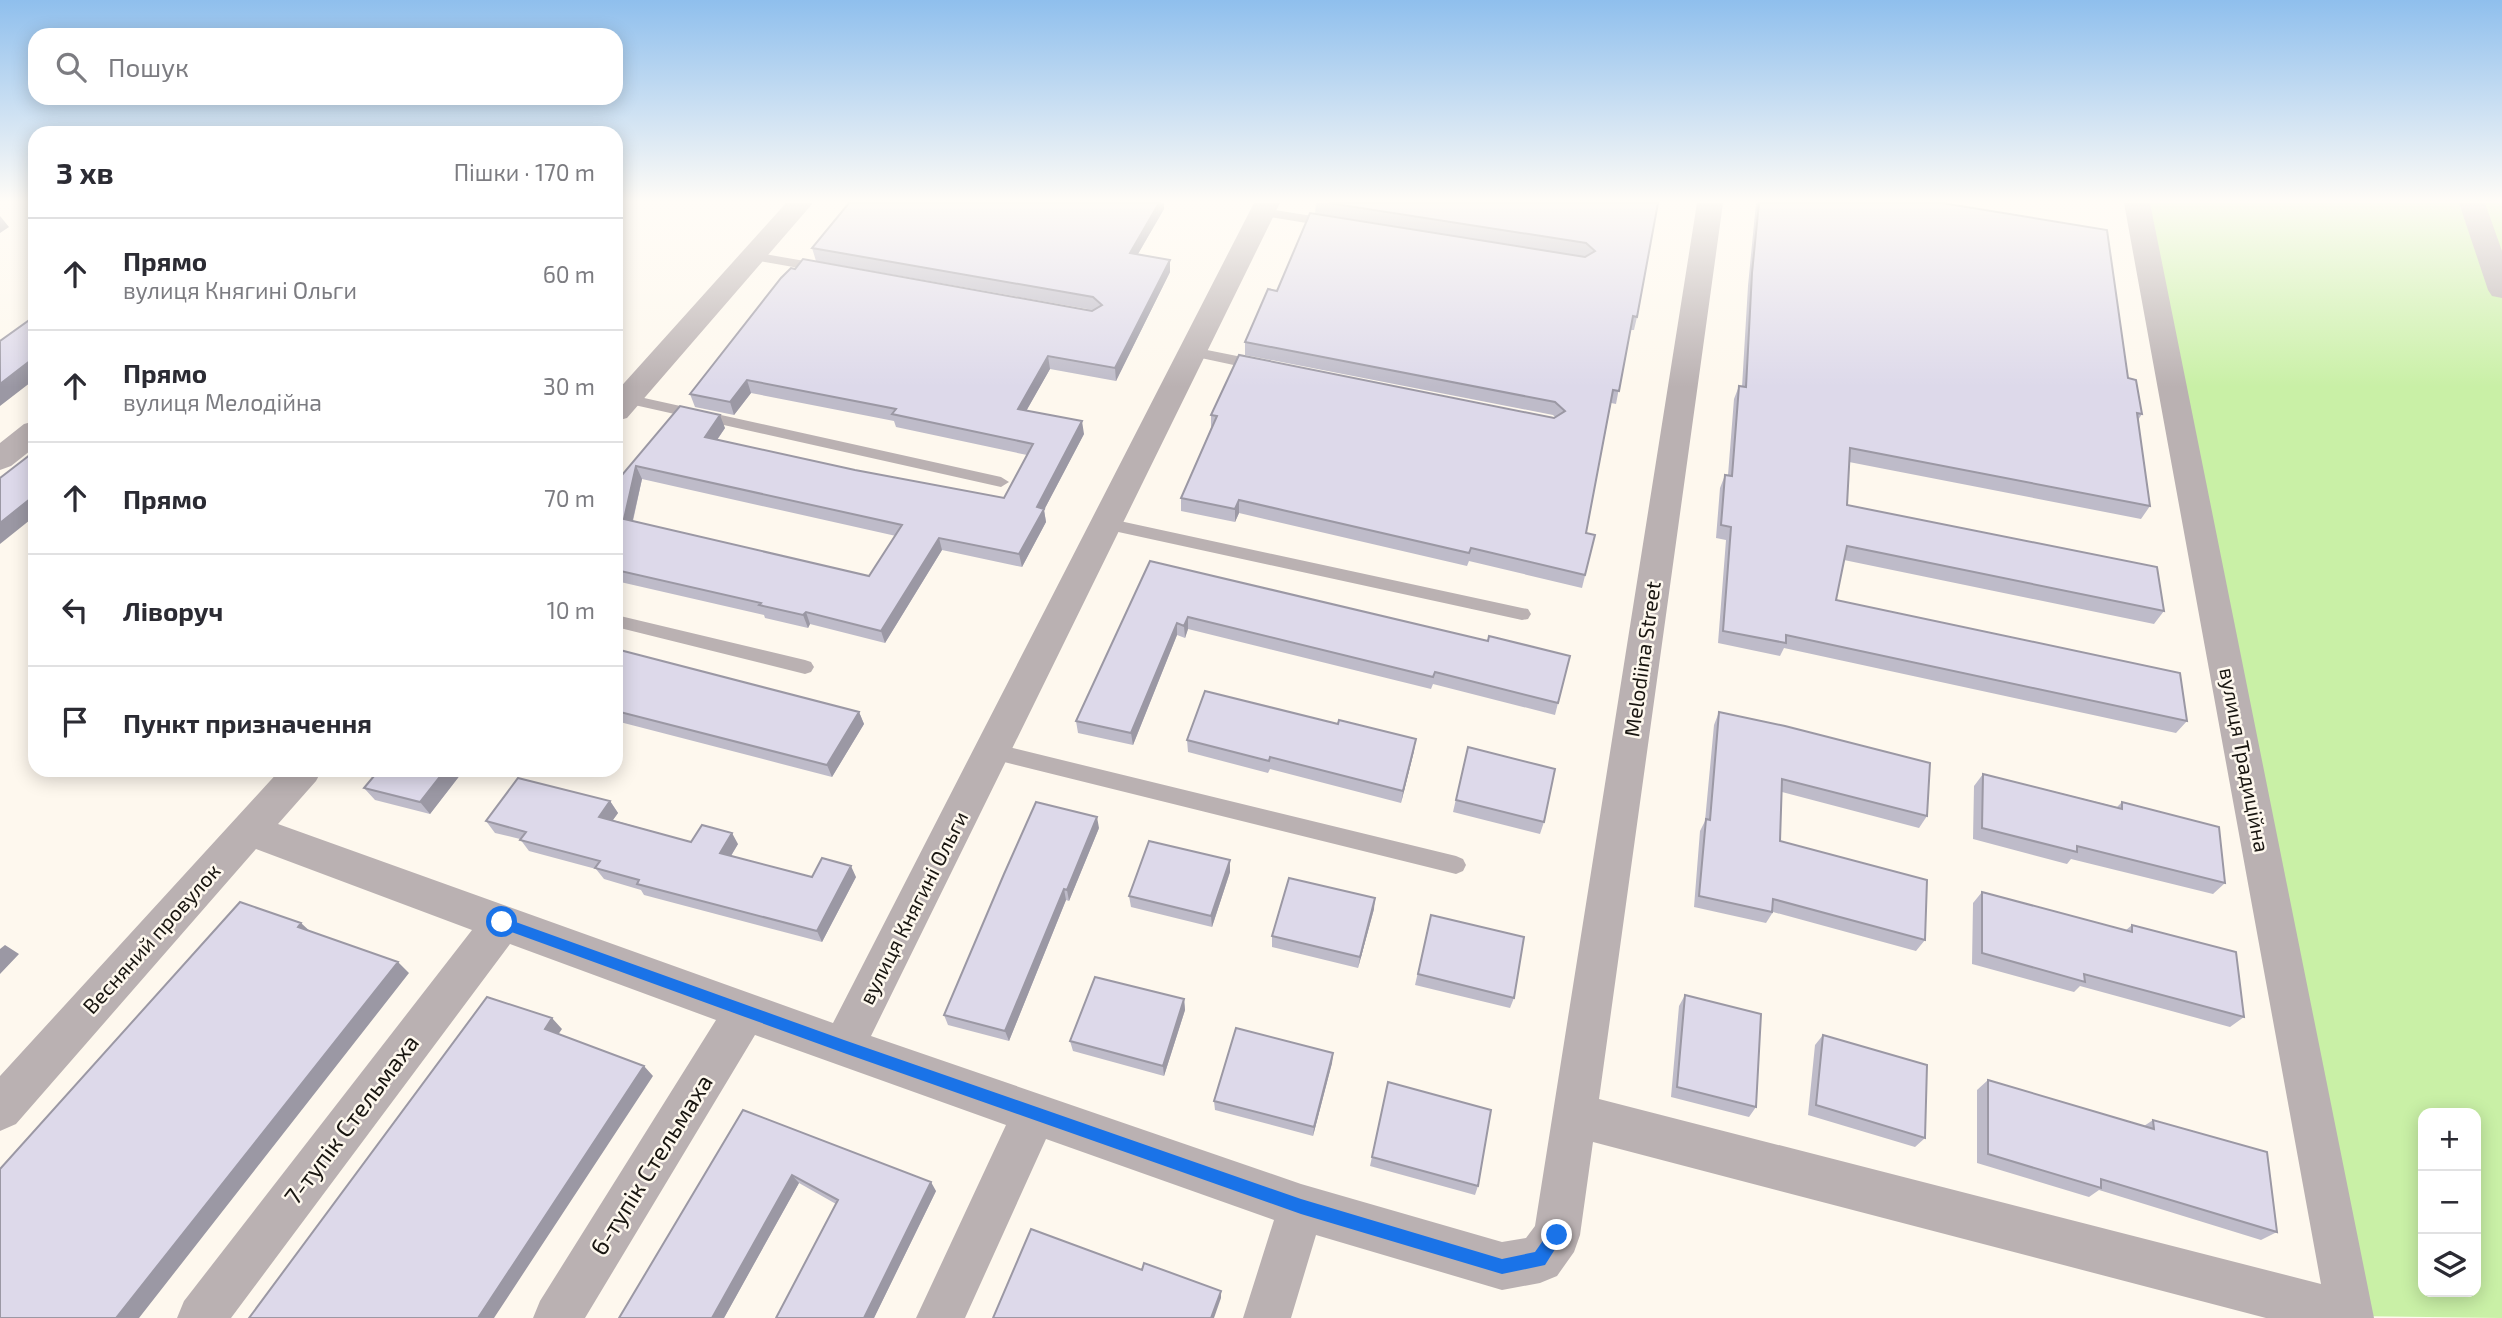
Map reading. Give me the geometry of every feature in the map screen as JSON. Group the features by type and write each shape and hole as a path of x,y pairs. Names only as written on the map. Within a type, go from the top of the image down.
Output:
{"street":[{"path":"623,403 745,265"},
{"name":"вулиця Княгині Ольги","path":"844,1047 1236,265"},
{"name":"Melodiina Street","path":"844,1047 1301,1207 1502,1266 1540,1259 1557,1235 1701,265"},
{"name":"вулиця Традиційна","path":"1575,1115 2351,1316 2149,265"},
{"path":"2493,265 2502,290"},
{"path":"0,459 28,437"},
{"name":"Весняний провулок","path":"0,1109 297,777"},
{"path":"249,830 844,1047"},
{"name":"7-тупік Стельмаха","path":"201,1318 502,922"},
{"name":"6-тупік Стельмаха","path":"557,1318 746,1011"},
{"path":"940,1318 1035,1113"},
{"path":"1267,1318 1301,1207"}],"lane":[{"path":"800,265 835,271"},
{"path":"1192,352 1272,368"},
{"path":"623,405 1001,482"},
{"path":"1106,524 1522,614"},
{"path":"623,623 805,667"},
{"path":"992,751 1456,865"}],"green space":[{"path":"2149,265 2502,265 2502,1318 2351,1316"}],"building":[{"path":"799,265 834,265 1092,311 1102,305 1093,297 907,265 1168,265 1115,368 1048,356 1018,409 1082,421 1037,507 1044,509 1019,554 939,538 881,631 623,572 623,474 680,406 720,415 705,437 855,470 1004,498 1033,444 892,414 896,409 747,380 730,402 690,394 791,268 795,269","holes":["636,466 902,525 869,576 624,519"]},
{"path":"1288,265 1647,265 1637,317 1633,316 1619,391 1613,390 1586,533 1595,535 1585,575 1471,548 1469,553 1239,500 1235,509 1181,498 1217,416 1211,415 1239,355 1554,418 1565,411 1555,402 1245,342 1268,289 1277,291"},
{"path":"1753,265 2112,265 2128,378 2136,380 2142,414 2137,413 2150,506 1850,448 1847,505 2157,567 2164,611 1847,546 1836,600 2180,673 2187,721 1786,635 1786,643 1723,631 1731,527 1721,525 1725,475 1732,476 1739,386 1746,387"},
{"path":"28,321 28,362 0,384 0,341"},
{"path":"28,456 28,501 0,523 0,478"},
{"path":"1150,561 1488,641 1489,636 1570,656 1558,703 1435,672 1433,677 1188,617 1184,626 1177,623 1131,733 1076,721"},
{"path":"623,651 859,712 827,765 623,713"},
{"path":"1205,691 1338,724 1339,720 1416,739 1403,791 1270,757 1269,761 1187,740"},
{"path":"1719,712 1930,763 1927,816 1782,779 1780,841 1927,880 1925,940 1773,899 1772,912 1699,896 1706,819 1710,820"},
{"path":"1468,747 1555,769 1544,822 1456,800"},
{"path":"1983,774 2122,809 2122,802 2219,827 2225,883 2077,846 2077,852 1982,828"},
{"path":"373,777 440,777 420,802 364,788"},
{"path":"518,778 610,801 599,817 691,842 702,825 732,833 720,853 812,877 822,858 851,866 817,931 637,884 639,880 595,868 600,861 520,840 526,832 486,821"},
{"path":"1036,802 1097,817 1067,890 1064,889 1005,1031 944,1015 1004,874"},
{"path":"1149,841 1230,860 1211,916 1129,896"},
{"path":"1289,878 1375,898 1360,957 1272,936"},
{"path":"1982,892 2132,932 2132,925 2236,952 2244,1017 2084,974 2085,982 1982,953"},
{"path":"240,902 301,923 298,927 398,962 116,1318 0,1318 0,1169"},
{"path":"1431,915 1524,937 1514,998 1418,974"},
{"path":"1095,977 1184,999 1163,1066 1070,1041"},
{"path":"1685,995 1761,1014 1756,1107 1677,1087"},
{"path":"487,997 552,1018 545,1029 644,1066 478,1318 249,1318"},
{"path":"1236,1028 1333,1053 1314,1127 1214,1101"},
{"path":"1823,1035 1927,1065 1925,1138 1816,1105"},
{"path":"1988,1080 2154,1129 2153,1120 2267,1152 2277,1232 2101,1179 2101,1188 1988,1154"},
{"path":"1388,1082 1491,1110 1478,1186 1372,1157"},
{"path":"743,1110 931,1182 864,1318 776,1318 838,1200 792,1175 712,1318 619,1318"},
{"path":"1031,1229 1142,1270 1144,1263 1221,1291 1211,1318 993,1318"}],"route":[{"path":"502,922 844,1047 1301,1207 1502,1266 1540,1259 1557,1235"}]}
